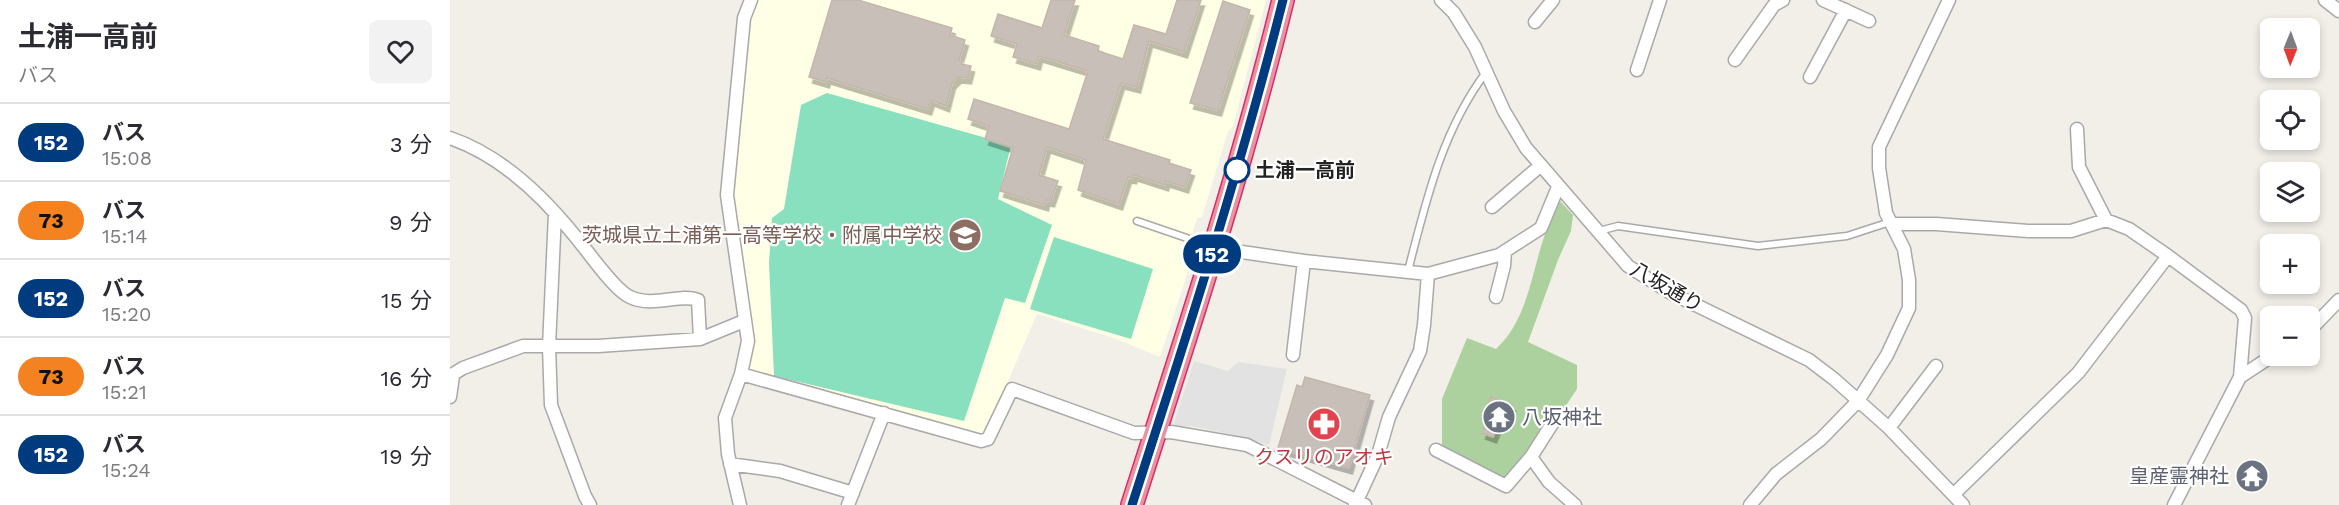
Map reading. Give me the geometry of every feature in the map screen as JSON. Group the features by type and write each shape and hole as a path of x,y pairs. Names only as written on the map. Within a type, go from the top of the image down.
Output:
{"highway":[{"path":"1132,505 1214,248 1262,86 1283,0"}],"street":[{"path":"740,505 730,464 724,418 741,374 748,341 727,195 744,18 751,0"},
{"name":"八坂通り","path":"1441,0 1454,13 1468,35 1504,111 1540,166 1617,255 1644,278 1669,292 1809,360 1889,428 1963,505"},
{"path":"1535,22 1553,0"},
{"path":"1637,70 1660,0"},
{"path":"1735,60 1774,5 1783,0"},
{"path":"1823,0 1869,21"},
{"path":"1750,505 1776,474 1821,439 1858,400 1887,355 1909,308 1909,280 1904,249 1886,213 1879,168 1879,147 1949,0"},
{"path":"2325,0 2339,10"},
{"path":"1810,76 1846,10"},
{"path":"2077,129 2079,167 2106,220"},
{"path":"450,138 482,153 519,177 555,213 603,271 629,297 657,303 692,298 698,300 700,339"},
{"path":"1492,207 1540,166"},
{"path":"1214,248 1304,261 1428,274 1468,265 1505,250 1541,228 1558,187"},
{"path":"555,213 549,347 551,405 590,505"},
{"path":"1891,223 2028,231 2071,231 2106,220 2128,229 2241,310 2245,318 2241,377 2174,505"},
{"path":"1496,297 1504,266 1505,250"},
{"path":"1954,494 2078,373 2168,256"},
{"path":"1293,356 1304,261"},
{"path":"741,374 981,441 988,439 1012,389 1134,433 1171,432 1247,445 1359,504 1389,417 1420,351 1428,274"},
{"path":"2320,320 2339,300"},
{"path":"450,397 451,376 463,368 523,346 598,346 700,339 744,321"},
{"path":"2241,377 2260,364"},
{"path":"1889,428 1936,366"},
{"path":"848,505 884,414"},
{"path":"1436,450 1506,486 1531,458 1552,424 1562,414"},
{"path":"1531,458 1549,482 1575,505"},
{"path":"730,464 780,471 853,493"}],"lane":[{"path":"1408,272 1431,180 1441,154 1464,104 1487,71"},
{"path":"1137,221 1214,248"},
{"path":"1598,231 1618,226 1758,246 1847,236 1891,223"}],"shaded area":[{"name":"茨城県立土浦第一高等学校・附属中学校","path":"756,0 1266,0 1233,126 1228,131 1202,217 1197,218 1187,252 1192,259 1160,357 1114,338 1037,314 985,434 982,436 774,376 751,372 748,367 732,197 748,20"},
{"path":"1194,361 1228,371 1238,362 1287,369 1269,445 1244,437 1191,426 1177,427 1174,423"}],"green space":[{"path":"827,93 1011,145 998,199 1052,225 1025,303 1005,298 964,421 774,376 769,263 772,218 784,209 801,105"},
{"path":"1560,201 1573,215 1571,231 1528,342 1577,365 1577,389 1565,407 1547,424 1505,479 1442,448 1442,399 1467,338 1496,349 1515,324 1527,295 1545,234"},
{"path":"1054,237 1153,269 1131,339 1030,309"}],"building":[{"path":"832,0 858,0 952,28 950,35 965,40 959,60 962,61 961,64 971,66 968,78 958,77 952,83 946,106 931,100 928,109 827,78 826,82 809,77"},
{"path":"1051,0 1075,0 1064,35 1099,46 1098,51 1123,59 1134,25 1166,34 1177,0 1201,0 1184,52 1149,41 1137,87 1121,83 1103,139 1170,160 1169,163 1191,170 1185,187 1166,181 1165,185 1134,175 1133,178 1128,177 1119,204 1078,190 1086,160 1047,147 1039,175 1058,181 1051,201 1046,200 1045,205 1000,191 1013,148 985,139 989,126 968,119 974,99 1069,129 1088,71 1039,56 1037,64 1013,57 1017,44 991,36 998,14 1042,28"},
{"path":"1223,1 1250,10 1218,110 1190,103"},
{"path":"1305,377 1370,395 1349,468 1278,448 1297,385 1302,387"},
{"name":"八坂神社","path":"1491,397 1512,405 1505,422 1500,420 1493,437 1482,433 1489,415 1484,414"}],"bus line":[{"name":"152","path":"1132,505 1210,262 1262,86 1283,0"}],"place":[{"name":"土浦一高前","path":"1237,170"},
{"name":"茨城県立土浦第一高等学校・附属中学校","path":"965,235"},
{"name":"八坂神社","path":"1499,417"},
{"name":"クスリのアオキ","path":"1324,424"},
{"name":"皇産霊神社","path":"2252,476"}]}
